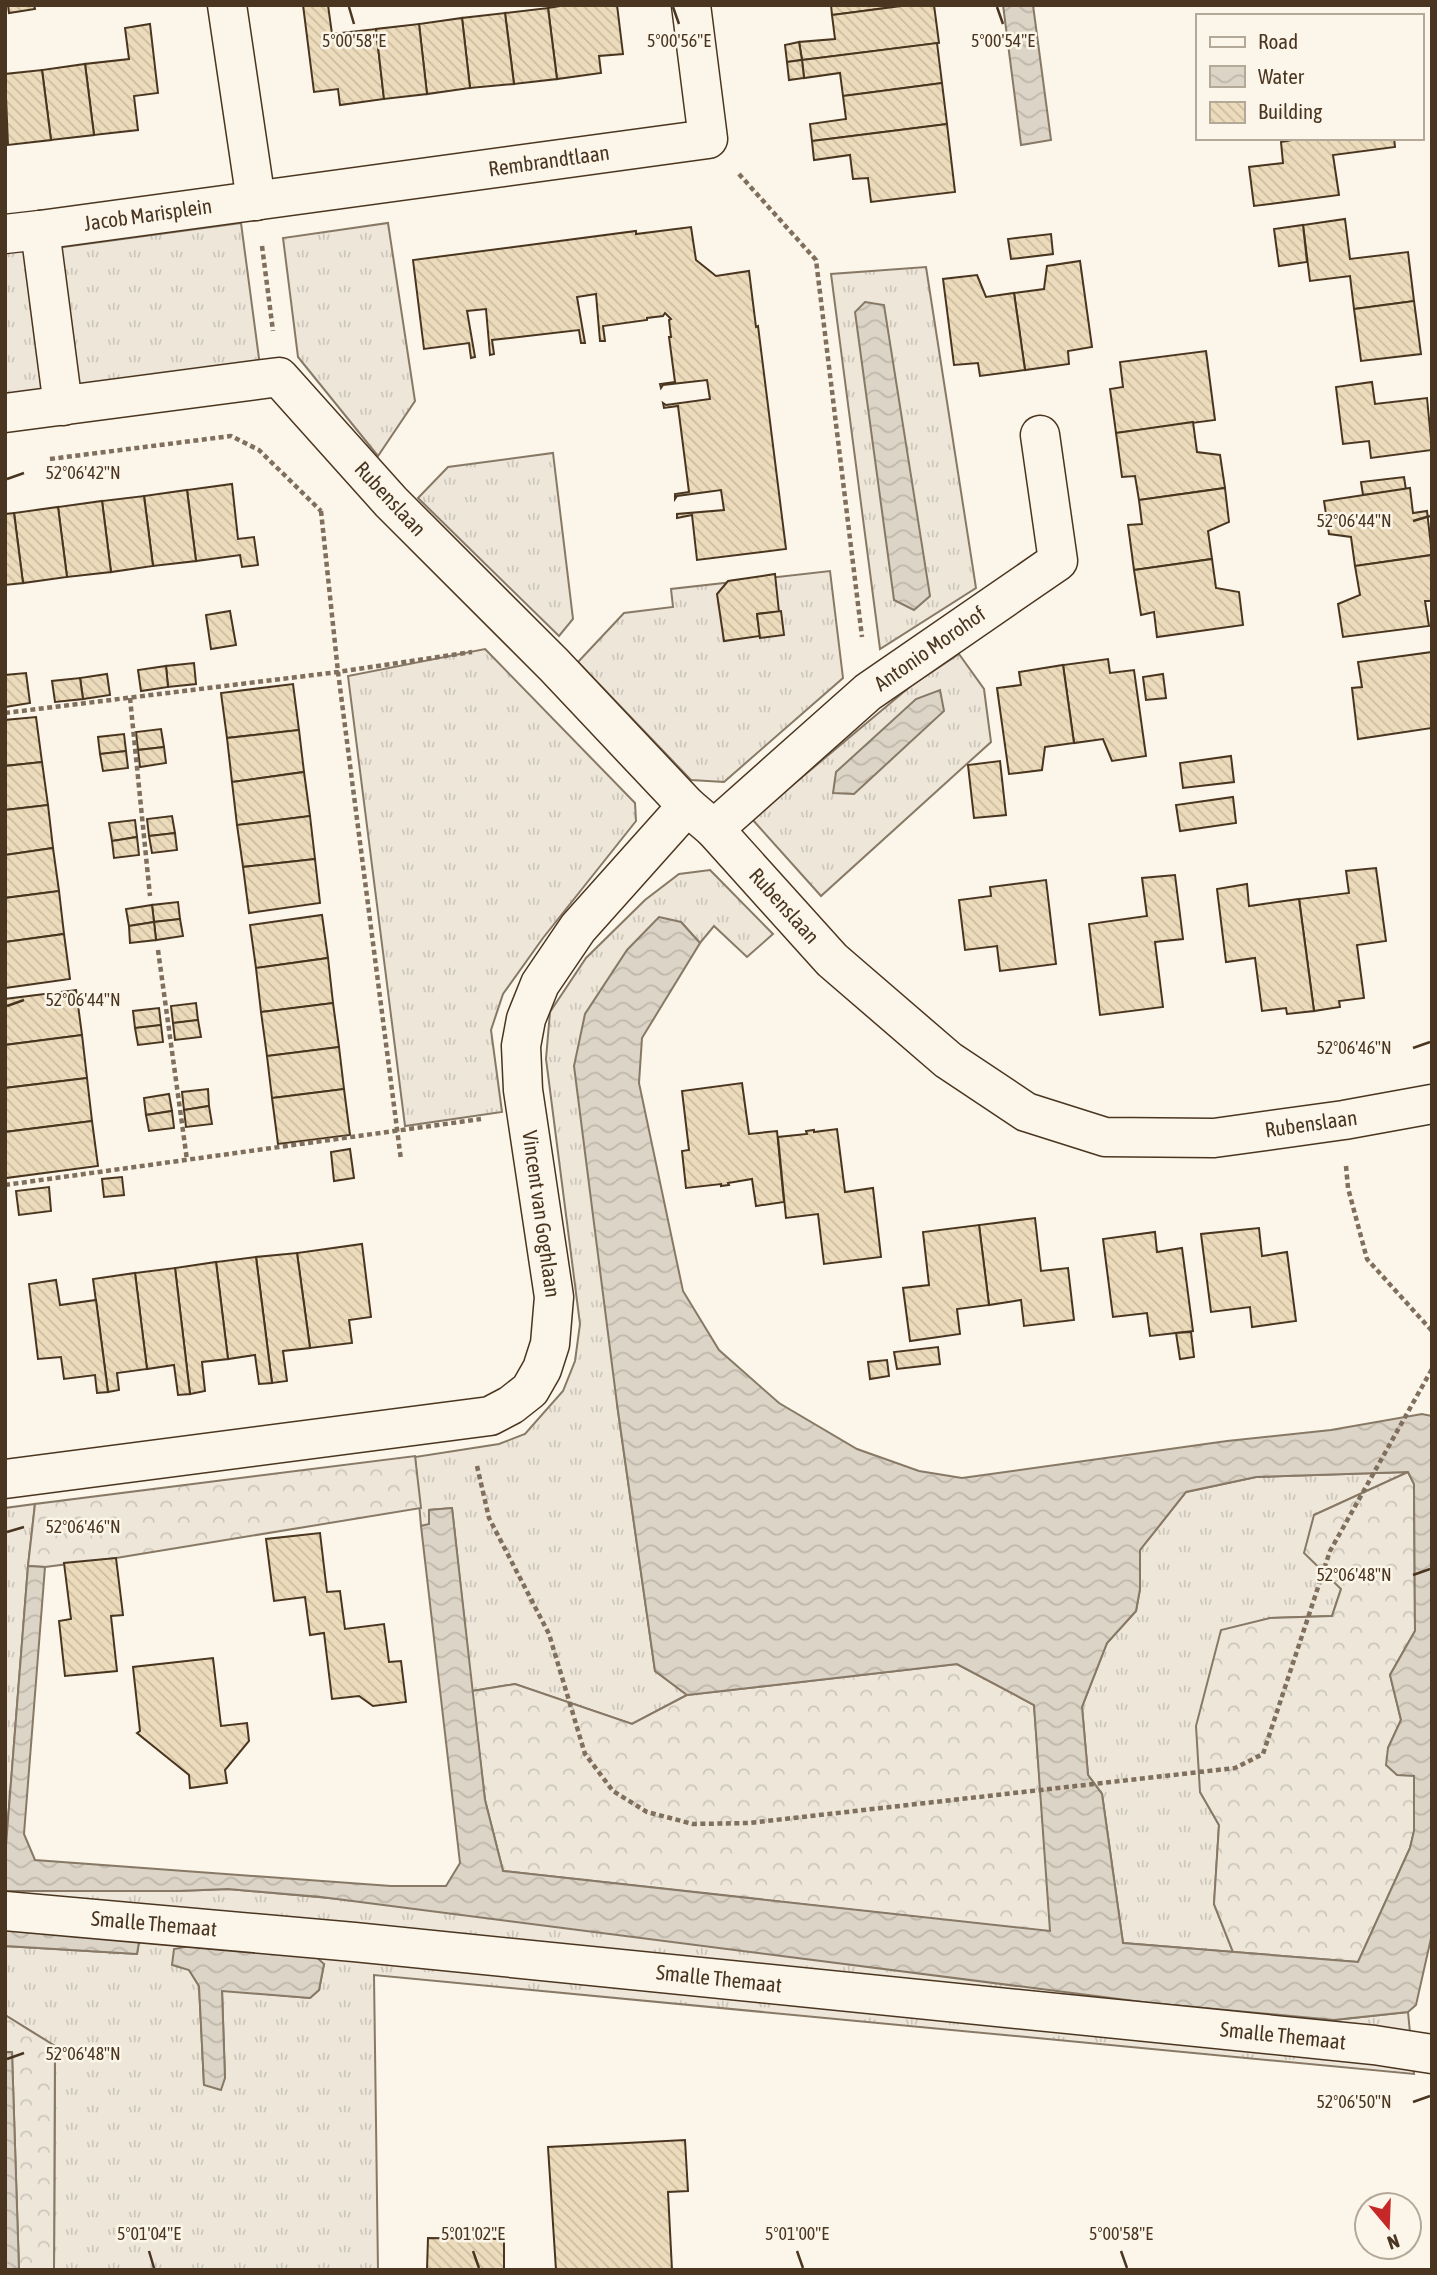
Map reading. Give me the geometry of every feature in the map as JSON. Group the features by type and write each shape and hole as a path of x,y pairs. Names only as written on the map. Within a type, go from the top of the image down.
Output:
{"street":[{"path":"227,5 256,201"},
{"path":"691,5 708,139"},
{"name":"Rembrandtlaan","path":"256,201 708,139"},
{"name":"Jacob Marisplein","path":"63,406 23,232 256,201"},
{"path":"5,413 279,377"},
{"name":"Rubenslaan","path":"279,377 391,502 700,817 832,960 948,1060 1026,1112 1105,1137 1214,1138 1344,1120 1432,1104"},
{"name":"Antonio Morohof","path":"700,817 868,692 1058,561 1040,435"},
{"name":"Vincent van Goghlaan","path":"5,1479 490,1416 512,1405 530,1390 542,1369 550,1344 554,1297 527,1113 521,1046 526,1019 540,984 578,928 700,817"},
{"name":"Smalle Themaat","path":"5,1911 409,1948 1374,2045 1432,2054"}],"path":[{"path":"708,139 816,260 868,692"},
{"path":"256,201 279,377"},
{"path":"45,460 231,436 259,450 321,511 338,672 401,1160"},
{"path":"5,713 338,672 531,643"},
{"path":"130,698 150,897"},
{"path":"158,950 187,1160"},
{"path":"5,1185 527,1113"},
{"path":"1344,1120 1348,1188 1367,1259 1432,1331"},
{"path":"449,1422 474,1457 489,1518 549,1634 585,1754 613,1791 647,1812 693,1824 749,1823 1235,1768 1263,1754 1330,1551 1432,1370"}],"green space":[{"path":"241,223 260,366 76,389 56,248"},
{"path":"388,223 415,401 378,456 298,357 283,238"},
{"path":"33,247 52,391 5,396 5,251"},
{"path":"926,267 976,588 880,649 831,274"},
{"path":"553,453 573,619 559,636 418,498 448,467"},
{"path":"830,571 843,678 724,782 691,780 578,662 624,613 673,607 671,589"},
{"path":"485,649 635,803 636,821 543,938 503,994 491,1030 502,1112 405,1126 348,676"},
{"path":"959,654 984,689 991,742 821,896 752,819 912,685"},
{"path":"710,870 773,934 747,957 714,926 700,943 681,922 627,950 617,1404 655,1671 687,1695 632,1724 515,1684 472,1691 452,1508 429,1510 429,1525 421,1526 415,1457 499,1444 525,1434 563,1391 575,1361 580,1324 546,1059 550,1012 586,958 645,900 679,874"},
{"path":"415,1456 421,1508 116,1558 45,1567 28,1566 35,1504"},
{"path":"1408,1472 1314,1515 1341,1589 1332,1616 1270,1618 1200,1792 1219,1825 1214,1904 1233,1952 1123,1943 1102,1794 1088,1775 1082,1707 1107,1643 1136,1611 1140,1589 1140,1550 1186,1492 1256,1477"},
{"path":"1408,1472 1414,1484 1415,1631 1390,1675 1401,1720 1388,1748 1414,1775 1414,1831 1410,1848 1358,1962 1233,1952 1214,1904 1219,1825 1200,1792 1196,1726 1221,1630 1270,1618 1332,1616 1341,1589 1304,1553 1314,1515"},
{"path":"35,1504 28,1566 5,1858 5,1508"},
{"path":"957,1664 1034,1705 1051,1932 503,1871 485,1800 472,1691 515,1684 632,1724 687,1695"},
{"path":"228,1889 373,1902 1334,2020 1408,2012 1414,2074 374,1975 378,2270 54,2270 55,2046 5,2015 5,1946 137,1954 139,1942 5,1928 5,1891","holes":["324,1964 319,1990 310,1998 222,1990 225,2078 204,2084 199,1986 189,1970"]},
{"path":"5,2015 55,2046 54,2270 19,2270 12,2053 5,2052"}],"water":[{"path":"1003,5 1033,5 1051,140 1021,145"},
{"path":"865,302 884,305 930,596 914,610 894,600 855,312"},
{"path":"940,690 944,711 854,794 833,793 836,772 916,699"},
{"path":"659,917 681,922 700,943 642,1038 639,1083 683,1291 719,1350 779,1403 857,1449 919,1471 962,1478 1227,1441 1331,1430 1422,1414 1432,1416 1432,1934 1416,2005 1408,2012 1334,2020 1150,2003 321,1897 228,1889 5,1891 5,1858 28,1566 45,1567 24,1834 35,1860 391,1886 446,1886 460,1863 421,1526 429,1524 429,1510 452,1508 485,1800 503,1871 1050,1931 1034,1705 957,1664 687,1695 655,1671 617,1404 574,1066 585,1014 627,950","holes":["1408,1472 1414,1484 1415,1631 1390,1675 1401,1720 1388,1748 1386,1765 1397,1775 1414,1776 1414,1831 1410,1848 1358,1962 1123,1943 1102,1794 1088,1775 1082,1707 1107,1643 1136,1611 1140,1589 1140,1550 1186,1492 1256,1477"]},
{"path":"5,1928 139,1942 137,1954 5,1946"},
{"path":"200,1944 313,1954 324,1964 319,1990 310,1998 222,1991 225,2078 221,2090 204,2085 199,1986 189,1970 172,1965 174,1949"},
{"path":"5,2052 12,2052 19,2270 5,2270"}],"building":[{"path":"8,5 34,5 35,9 9,13"},
{"path":"303,5 328,5 332,34 376,29 384,99 340,105 338,89 314,92"},
{"path":"566,5 617,5 623,54 599,56 601,73 557,79 548,8"},
{"path":"831,5 909,5 832,15"},
{"path":"909,5 934,5 939,43 802,60 799,42 835,39 832,15"},
{"path":"548,8 557,79 514,84 505,13"},
{"path":"505,13 514,84 470,88 462,18"},
{"path":"462,18 470,88 427,94 419,24"},
{"path":"150,24 158,93 134,96 138,130 94,135 85,64 129,59 125,28"},
{"path":"419,24 427,94 384,99 376,29"},
{"path":"799,42 802,60 787,62 785,45"},
{"path":"937,43 942,83 843,96 840,73 804,78 802,60"},
{"path":"802,60 804,78 789,80 787,62"},
{"path":"85,64 94,135 51,140 42,70"},
{"path":"42,70 51,140 8,145 5,74"},
{"path":"942,83 947,124 812,141 810,124 846,119 843,96"},
{"path":"947,124 955,192 871,202 868,178 853,179 850,155 814,160 812,141"},
{"path":"1394,140 1395,147 1333,155 1339,195 1254,206 1249,167 1283,163 1281,142"},
{"path":"1345,219 1350,259 1408,252 1414,301 1354,309 1350,276 1310,281 1303,225"},
{"path":"1303,225 1307,262 1279,266 1274,229"},
{"path":"691,227 696,260 716,276 749,271 786,549 697,560 692,515 677,518 677,514 724,510 721,490 677,496 675,499 675,494 689,492 678,406 664,408 663,403 666,405 710,399 707,380 663,385 661,388 660,384 675,382 669,337 671,319 665,313 647,320 603,326 605,341 600,341 596,294 577,297 585,343 581,343 579,330 492,340 494,354 490,355 486,309 467,311 475,357 471,358 469,343 424,349 413,260 636,231 636,234"},
{"path":"1051,234 1053,254 1011,259 1008,239"},
{"path":"1080,261 1092,347 1068,351 1069,364 1025,370 1014,293 1044,289 1047,266"},
{"path":"977,275 986,297 1014,293 1025,370 980,376 978,363 954,365 943,279"},
{"path":"1414,301 1421,354 1361,361 1354,309"},
{"path":"1206,351 1215,420 1116,433 1110,389 1123,387 1120,362"},
{"path":"1372,382 1375,404 1427,398 1432,450 1371,458 1369,441 1343,444 1336,387"},
{"path":"1193,422 1197,452 1220,455 1225,488 1139,500 1135,476 1122,477 1116,433"},
{"path":"1404,477 1406,490 1363,495 1361,482"},
{"path":"232,484 238,539 254,537 258,565 242,567 240,555 196,561 187,490"},
{"path":"1225,488 1229,522 1208,531 1212,559 1134,570 1128,525 1142,524 1139,500"},
{"path":"1410,488 1413,513 1427,511 1432,555 1355,566 1351,537 1329,534 1324,501"},
{"path":"187,490 196,561 153,566 144,496"},
{"path":"144,496 153,566 111,572 102,501"},
{"path":"102,501 111,572 67,577 58,507"},
{"path":"58,507 67,577 23,583 14,513"},
{"path":"14,513 23,583 5,585 5,514"},
{"path":"1432,555 1432,601 1425,601 1429,626 1343,637 1338,604 1360,595 1355,566"},
{"path":"1212,559 1216,588 1239,592 1243,625 1157,637 1154,612 1141,615 1134,570"},
{"path":"775,574 779,612 757,614 760,636 724,641 717,594 728,581"},
{"path":"230,611 236,645 211,649 206,615"},
{"path":"781,611 784,635 760,638 757,614"},
{"path":"1432,652 1432,728 1358,739 1352,688 1362,687 1358,662"},
{"path":"1108,659 1110,673 1134,670 1146,756 1112,761 1103,739 1074,743 1063,665"},
{"path":"194,663 196,684 168,687 166,666"},
{"path":"1063,665 1074,743 1045,747 1042,770 1009,774 997,688 1021,685 1019,672"},
{"path":"166,666 168,687 141,691 138,670"},
{"path":"26,673 30,703 5,707 5,675"},
{"path":"107,674 110,695 83,699 80,678"},
{"path":"1163,674 1166,698 1146,700 1143,677"},
{"path":"80,678 83,699 55,702 52,681"},
{"path":"293,684 299,730 227,738 221,693"},
{"path":"36,717 42,762 5,766 5,720"},
{"path":"161,729 164,747 138,750 136,732"},
{"path":"299,730 304,772 232,782 227,738"},
{"path":"124,734 126,751 100,754 98,737"},
{"path":"164,747 166,763 140,767 138,750"},
{"path":"126,751 128,768 103,771 100,754"},
{"path":"1231,756 1234,782 1183,788 1180,763"},
{"path":"1000,761 1006,815 974,818 968,765"},
{"path":"42,762 48,805 5,810 5,766"},
{"path":"304,772 310,816 237,825 232,782"},
{"path":"1233,797 1236,823 1180,831 1176,805"},
{"path":"48,805 53,848 5,855 5,810"},
{"path":"172,816 175,833 149,836 147,819"},
{"path":"310,816 315,859 243,867 237,825"},
{"path":"135,820 137,837 112,841 109,823"},
{"path":"175,833 177,850 152,853 149,836"},
{"path":"137,837 139,855 114,858 112,841"},
{"path":"53,848 59,891 5,898 5,855"},
{"path":"315,859 320,903 249,913 243,867"},
{"path":"1376,868 1386,941 1357,945 1364,998 1339,1001 1340,1007 1314,1011 1299,899 1349,893 1346,871"},
{"path":"1175,875 1183,939 1155,942 1163,1007 1100,1015 1089,924 1147,916 1142,878"},
{"path":"1046,880 1056,964 1000,971 997,946 965,950 959,900 991,896 990,887"},
{"path":"1247,884 1249,906 1299,899 1314,1011 1287,1014 1286,1008 1262,1011 1255,958 1226,962 1217,889"},
{"path":"59,891 64,934 5,942 5,898"},
{"path":"178,902 180,919 154,922 152,905"},
{"path":"152,905 154,922 129,926 126,909"},
{"path":"322,915 328,958 256,968 250,925"},
{"path":"180,919 183,936 156,940 154,922"},
{"path":"154,922 156,940 130,943 129,926"},
{"path":"64,934 70,979 5,988 5,942"},
{"path":"328,958 333,1003 261,1012 256,968"},
{"path":"76,990 82,1035 5,1045 5,999"},
{"path":"196,1003 198,1020 173,1023 171,1006"},
{"path":"333,1003 339,1047 267,1056 261,1012"},
{"path":"159,1008 161,1025 135,1028 133,1011"},
{"path":"198,1020 201,1037 175,1040 173,1023"},
{"path":"161,1025 163,1042 138,1045 135,1028"},
{"path":"82,1035 87,1078 5,1088 5,1045"},
{"path":"339,1047 344,1089 272,1098 267,1056"},
{"path":"87,1078 92,1121 5,1132 5,1088"},
{"path":"742,1083 749,1134 777,1131 784,1202 756,1206 752,1179 728,1183 729,1185 686,1188 682,1151 689,1150 682,1091"},
{"path":"208,1089 209,1106 184,1110 182,1092"},
{"path":"344,1089 350,1135 278,1144 272,1098"},
{"path":"169,1094 172,1111 146,1115 144,1098"},
{"path":"209,1106 212,1124 186,1127 184,1110"},
{"path":"172,1111 174,1128 149,1131 146,1115"},
{"path":"92,1121 98,1166 6,1178 5,1132"},
{"path":"837,1129 845,1192 873,1188 881,1257 824,1264 818,1214 786,1218 778,1137 807,1134 806,1131"},
{"path":"350,1149 354,1178 334,1181 331,1152"},
{"path":"122,1177 124,1195 104,1197 102,1179"},
{"path":"49,1187 51,1211 19,1215 16,1191"},
{"path":"1035,1218 1041,1271 1068,1268 1074,1320 1024,1326 1021,1300 989,1305 979,1225"},
{"path":"979,1225 989,1305 957,1309 960,1334 910,1341 903,1288 929,1285 923,1232"},
{"path":"1259,1228 1262,1256 1287,1252 1296,1321 1252,1327 1250,1307 1211,1312 1201,1234"},
{"path":"1155,1232 1157,1252 1182,1248 1193,1331 1150,1336 1147,1313 1113,1317 1103,1239"},
{"path":"362,1244 371,1317 349,1320 352,1343 310,1348 297,1253"},
{"path":"297,1253 310,1348 283,1351 287,1381 272,1383 256,1257"},
{"path":"256,1257 272,1383 259,1384 255,1355 228,1359 216,1262"},
{"path":"216,1262 228,1359 202,1362 205,1391 190,1394 175,1268"},
{"path":"175,1268 190,1394 178,1395 174,1365 147,1369 135,1273"},
{"path":"135,1273 147,1369 117,1373 119,1390 108,1392 93,1279"},
{"path":"56,1280 60,1305 96,1300 108,1392 97,1393 95,1375 64,1379 61,1357 38,1359 29,1284"},
{"path":"1191,1332 1194,1357 1180,1359 1176,1333"},
{"path":"938,1347 940,1364 897,1369 894,1352"},
{"path":"887,1360 889,1376 870,1379 868,1362"},
{"path":"320,1533 327,1592 340,1591 345,1629 384,1624 389,1662 401,1661 406,1702 373,1706 359,1696 332,1699 324,1633 310,1635 305,1597 274,1601 266,1539"},
{"path":"116,1558 123,1615 111,1616 117,1671 65,1676 59,1621 71,1619 64,1563"},
{"path":"213,1658 221,1726 247,1723 249,1741 225,1770 227,1783 190,1788 189,1775 137,1733 140,1731 133,1667"},
{"path":"685,2140 688,2191 668,2192 672,2270 556,2270 548,2147"},
{"path":"428,2238 504,2239 504,2270 427,2270"}]}
